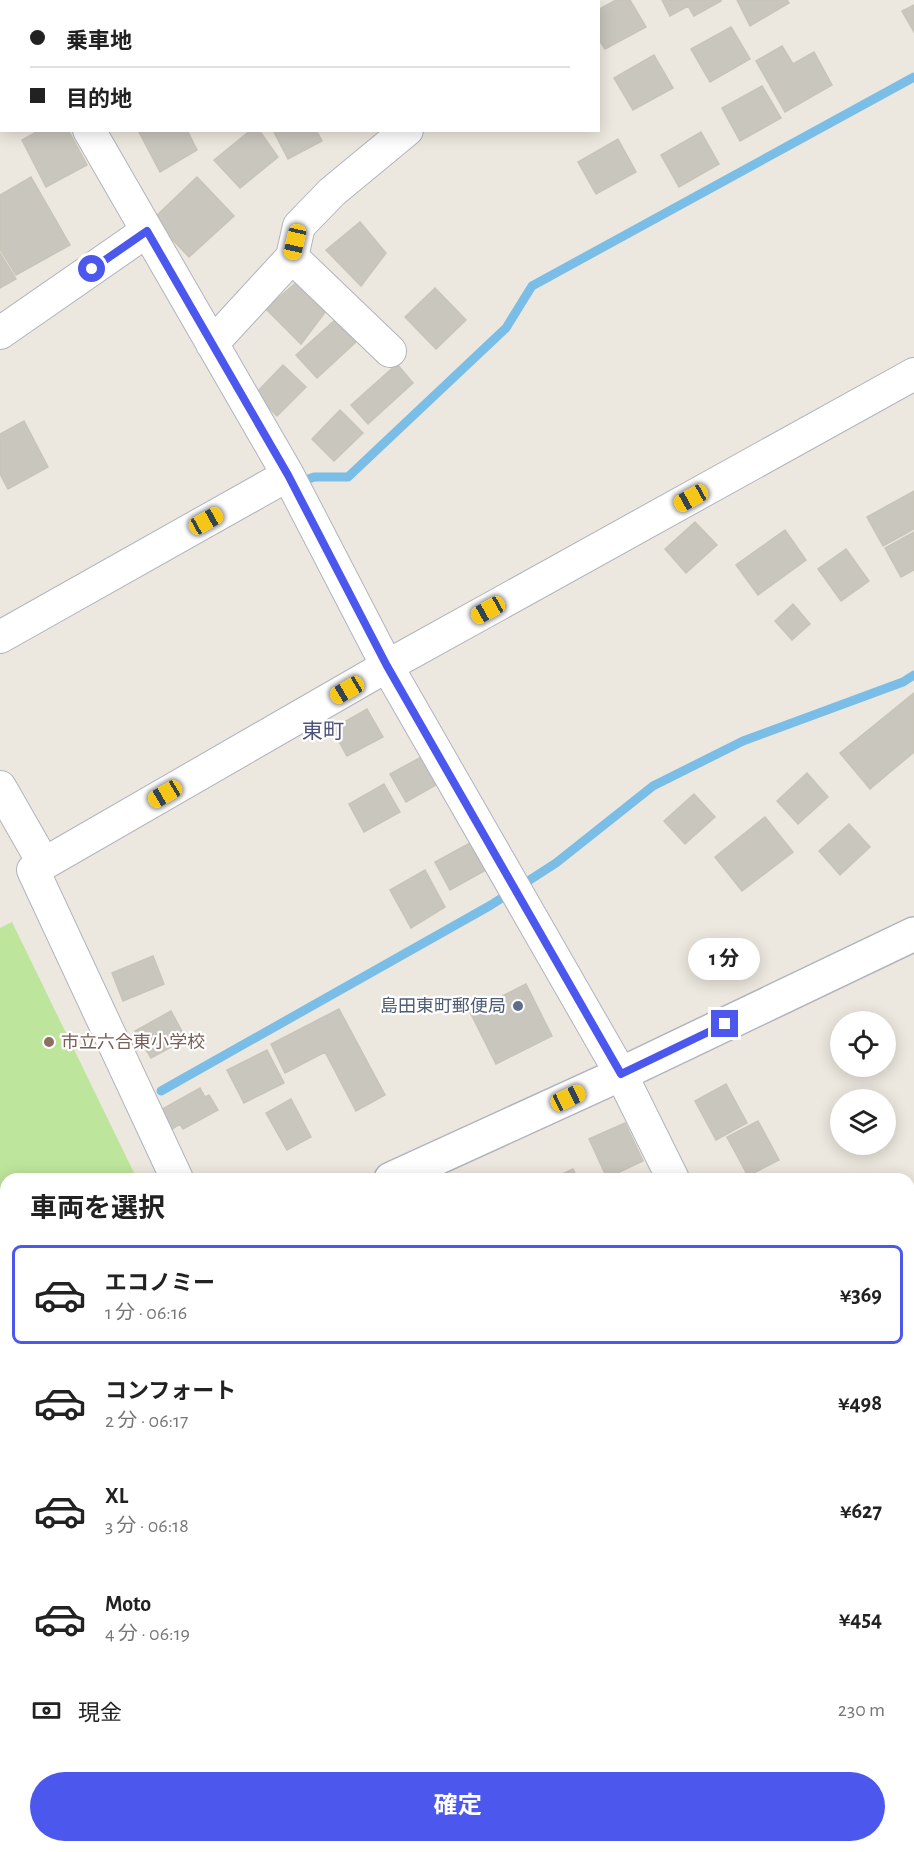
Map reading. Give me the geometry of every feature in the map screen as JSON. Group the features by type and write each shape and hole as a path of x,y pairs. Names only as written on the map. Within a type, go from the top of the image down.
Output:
{"street":[{"path":"90,132 288,475 387,666 621,1074 670,1173"},
{"path":"212,344 292,257 299,226 332,192 404,132"},
{"path":"0,333 147,231"},
{"path":"292,257 390,351"},
{"path":"174,1173 33,870 387,666 914,374"},
{"path":"0,637 288,475"},
{"path":"0,786 44,864"},
{"path":"405,1173 621,1074 914,934"}],"green space":[{"name":"市立六合東小学校","path":"12,922 134,1173 0,1173 0,928"}],"building":[{"path":"616,0 630,0 646,27 605,49 600,41 600,9"},
{"path":"662,0 721,1 694,16 688,6 670,16"},
{"path":"737,0 787,0 789,3 750,26"},
{"path":"914,5 914,32 902,11"},
{"path":"731,27 750,59 710,82 691,49"},
{"path":"782,46 793,64 814,52 832,85 785,112 756,61"},
{"path":"654,55 673,88 633,110 614,78"},
{"path":"762,86 781,118 740,141 722,108"},
{"path":"36,132 69,132 87,165 46,187 22,140"},
{"path":"139,132 188,132 197,150 160,172"},
{"path":"249,132 260,132 278,157 240,188 214,160"},
{"path":"274,132 317,132 322,141 288,159"},
{"path":"701,132 719,164 679,187 661,155"},
{"path":"618,139 636,172 596,194 578,162"},
{"path":"31,177 70,245 16,275 0,249 0,195"},
{"path":"197,177 234,216 189,257 153,219"},
{"path":"360,222 386,253 361,286 326,250"},
{"path":"0,253 16,279 0,288"},
{"path":"299,280 326,311 301,344 266,309"},
{"path":"435,288 466,320 436,349 405,317"},
{"path":"335,320 356,342 317,378 296,355"},
{"path":"397,364 413,383 368,424 351,405"},
{"path":"283,365 306,387 277,416 255,394"},
{"path":"340,410 363,433 334,461 312,439"},
{"path":"24,421 48,467 8,489 0,474 0,434"},
{"path":"914,491 914,529 883,546 867,517"},
{"path":"695,522 717,545 686,573 665,549"},
{"path":"785,530 806,560 758,595 736,565"},
{"path":"914,532 914,570 901,577 885,548"},
{"path":"846,549 869,581 841,601 818,569"},
{"path":"793,604 810,624 792,640 775,621"},
{"path":"914,693 914,752 870,789 840,753"},
{"path":"367,709 383,737 347,756 332,729"},
{"path":"425,755 441,782 406,802 390,774"},
{"path":"807,773 828,797 798,824 777,801"},
{"path":"384,784 400,812 364,832 349,804"},
{"path":"694,794 715,817 685,844 664,821"},
{"path":"765,817 793,852 742,891 715,857"},
{"path":"849,824 870,847 840,875 819,851"},
{"path":"470,843 486,870 450,890 435,862"},
{"path":"425,870 445,907 411,928 390,890"},
{"path":"153,956 164,984 123,1001 112,973"},
{"path":"526,984 552,1036 496,1064 470,1012"},
{"path":"339,1009 385,1095 356,1111 325,1052 285,1073 271,1044"},
{"path":"171,1011 186,1039 151,1058 135,1031"},
{"path":"267,1050 284,1083 244,1103 227,1070"},
{"path":"726,1084 747,1123 716,1140 695,1101"},
{"path":"200,1088 205,1097 209,1095 218,1110 183,1129 180,1124 168,1132 157,1112"},
{"path":"291,1099 311,1137 287,1150 266,1113"},
{"path":"758,1121 779,1160 754,1173 746,1173 727,1137"},
{"path":"625,1123 643,1161 618,1173 605,1173 589,1139"}],"waterway":[{"path":"298,483 314,477 348,477 506,328 532,286 914,77"},
{"path":"161,1091 491,905 556,863 653,786 743,741 903,682 914,675"}],"place":[{"name":"島田東町郵便局","path":"518,1006"},
{"name":"市立六合東小学校","path":"49,1042"}],"district":[{"name":"東町","path":"323,731"}],"route":[{"path":"92,269 147,231 288,475 387,666 621,1074 725,1024"}]}
